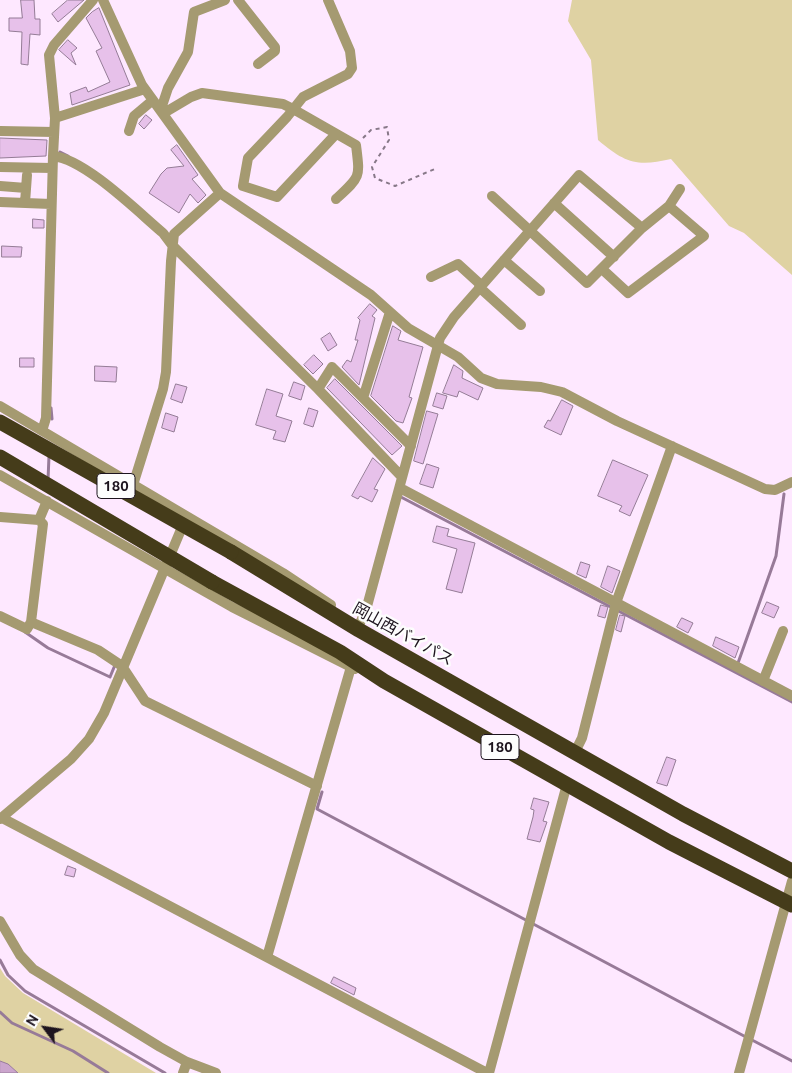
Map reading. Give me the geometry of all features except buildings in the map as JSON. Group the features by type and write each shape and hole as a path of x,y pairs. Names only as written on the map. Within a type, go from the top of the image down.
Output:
{"highway":[{"name":"岡山西バイパス","path":"0,422 231,552 359,630 683,814 792,870"},
{"name":"180","path":"0,457 212,582 340,652 384,681 669,842 789,904"}],"street":[{"path":"42,431 46,418 55,118 49,55 54,45 93,0"},
{"path":"102,0 145,89 220,193 371,295 408,328 438,344 481,378 496,384 541,387 562,392 582,404 765,489 774,490 792,482"},
{"path":"162,111 168,88 188,52 194,12 225,0"},
{"path":"238,0 275,47 275,51 258,64"},
{"path":"328,0 350,51 353,62 352,68 348,74 303,97 248,158 243,186 277,197 336,134"},
{"path":"55,118 145,89"},
{"path":"162,111 191,97 202,94 283,104 293,109 356,145 360,173 355,182 336,199"},
{"path":"129,131 134,116 153,100"},
{"path":"0,130 54,132"},
{"path":"53,156 61,156 93,175 163,233 172,245 320,387 402,477"},
{"path":"0,167 52,168"},
{"path":"25,203 27,175"},
{"path":"360,623 366,610 399,493 438,344 454,317 579,175 642,228"},
{"path":"0,186 26,188"},
{"path":"492,196 587,283 642,228 669,206 680,189"},
{"path":"133,485 165,381 174,234 220,193"},
{"path":"0,202 51,204"},
{"path":"554,203 614,257"},
{"path":"602,269 628,293 704,236 669,206"},
{"path":"504,260 540,291"},
{"path":"431,277 458,264 521,325"},
{"path":"363,398 390,312"},
{"path":"320,387 332,367 410,446"},
{"path":"0,406 282,573 417,662"},
{"path":"575,752 582,738 615,606 672,446"},
{"path":"0,475 232,607 351,667 384,681"},
{"path":"399,493 792,696"},
{"path":"39,520 47,501"},
{"path":"186,516 104,713 89,739 71,759 1,819 488,1073 566,784"},
{"path":"0,518 39,520 43,524 31,622 28,630 0,616"},
{"path":"31,622 98,650 122,666 145,701 317,786"},
{"path":"764,681 783,632"},
{"path":"267,957 351,667"},
{"path":"740,1073 789,904 792,881"},
{"path":"0,920 20,955 33,969 185,1067 216,1073"}],"path":[{"path":"356,145 371,130 387,127 389,140 372,167 375,178 395,186 437,168"}],"shaded area":[{"path":"572,0 792,0 792,275 744,233 729,226 671,159 649,163 632,161 616,154 598,140 591,60 568,21"},
{"path":"0,968 5,976 23,993 156,1073 18,1073 8,1064 0,1061"},
{"path":"0,1061 8,1064 18,1073 0,1073"}],"waterway":[{"path":"60,152 68,156"},
{"path":"51,408 52,419"},
{"path":"48,480 49,456"},
{"path":"738,663 776,556 784,494"},
{"path":"399,496 792,702"},
{"path":"25,632 48,648 110,677 115,665"},
{"path":"322,792 317,809 744,1036"},
{"path":"0,960 8,975 25,991 165,1073"},
{"path":"0,1012 12,1023 73,1051 108,1073"},
{"path":"752,1040 792,1061"}]}
